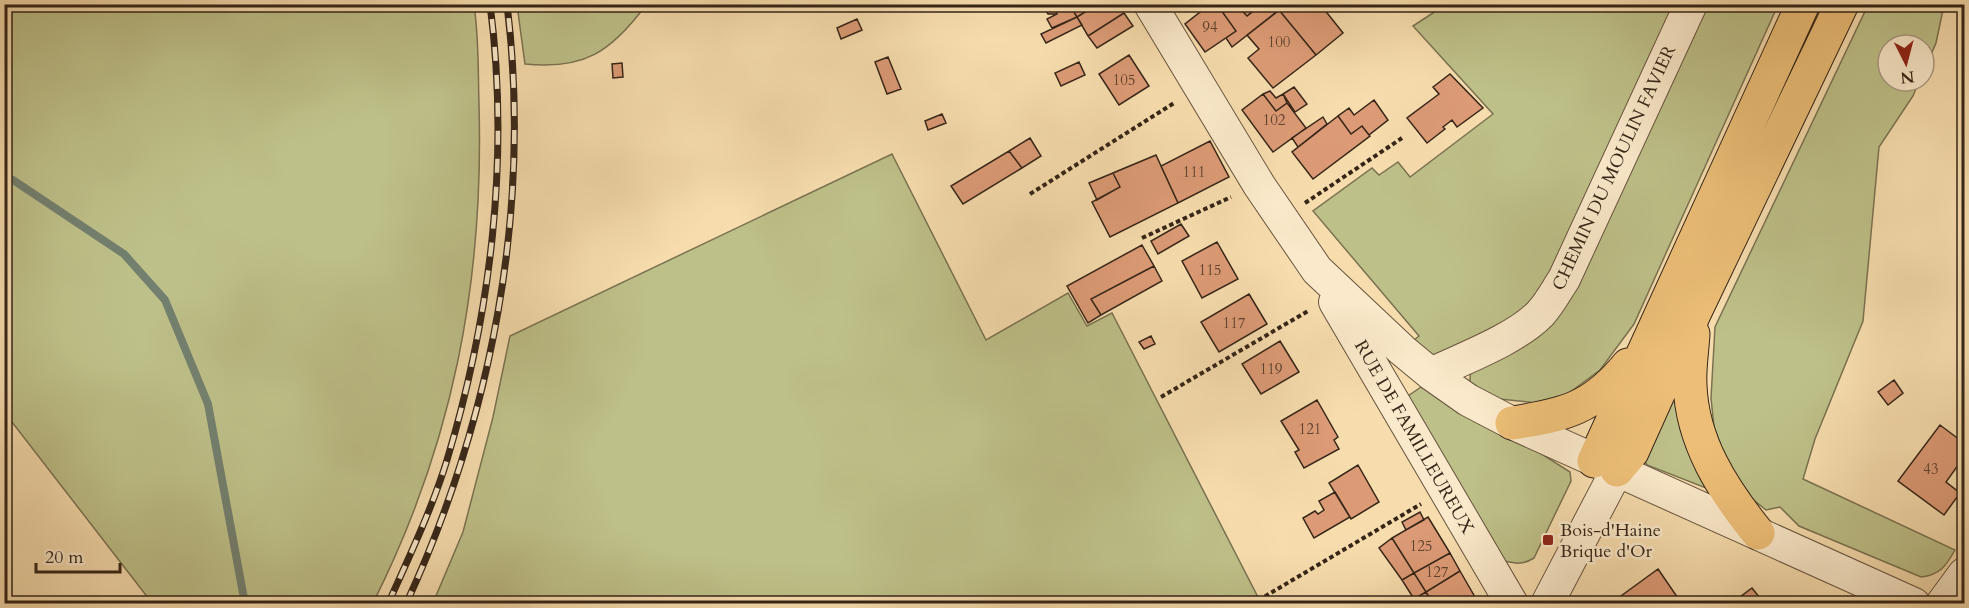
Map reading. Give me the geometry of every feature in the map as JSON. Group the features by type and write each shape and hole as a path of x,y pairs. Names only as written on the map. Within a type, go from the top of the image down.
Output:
{"highway":[{"path":"1605,465 1647,343 1803,4"},
{"path":"1605,465 1632,452 1694,314 1842,4"},
{"path":"1694,314 1690,384 1693,413 1714,472 1728,496 1758,533"},
{"path":"1512,423 1556,416 1587,403 1610,387 1647,343"}],"street":[{"name":"RUE DE FAMILLEUREUX","path":"1150,4 1259,185 1317,270 1512,603"},
{"name":"CHEMIN DU MOULIN FAVIER","path":"1431,374 1529,324 1551,300 1564,279 1691,4"},
{"name":"RUE DE FAMILLEUREUX","path":"1317,270 1402,350 1468,400 1512,423 1914,603"},
{"path":"1547,603 1605,465"},
{"path":"1942,603 1965,574"}],"path":[{"path":"1030,194 1136,125 1200,88"},
{"path":"1282,219 1402,138"},
{"path":"1142,238 1259,185"},
{"path":"1161,397 1332,297"},
{"path":"1252,603 1445,490"}],"green space":[{"path":"5,4 474,5 478,55 479,171 476,235 469,298 458,361 443,422 424,483 401,543 373,603 152,603 5,413"},
{"path":"517,4 646,5 621,35 608,46 580,60 546,65 525,64"},
{"path":"1445,5 1778,5 1634,324 1600,370 1562,398 1537,403 1500,399 1468,400 1471,368 1431,374 1402,350 1419,336 1313,211 1372,168 1379,175 1398,162 1410,177 1493,114 1413,26"},
{"path":"1868,5 1944,5 1936,43 1936,33 1876,33 1876,93 1914,93 1879,147 1863,321 1815,439 1803,479 1955,550 1942,569 1921,577 1799,526 1780,507 1766,510 1735,485 1714,427 1711,398 1715,327"},
{"path":"892,154 986,340 1068,293 1087,326 1112,313 1261,603 433,603 463,532 493,417 510,336"},
{"path":"1421,387 1507,432 1570,472 1571,481 1534,558 1521,563 1500,560 1408,396"},
{"path":"1674,393 1706,488 1647,465 1644,460"}],"building":[{"path":"1042,4 1065,4 1055,9 1057,14 1048,14"},
{"path":"1069,4 1077,17 1052,28 1047,19 1057,14 1055,9"},
{"path":"1069,4 1098,4 1077,17"},
{"path":"1098,4 1119,4 1124,13 1088,36 1077,17"},
{"path":"1194,4 1227,4 1221,10 1236,31 1205,52 1185,24 1200,12"},
{"path":"1227,4 1236,4 1247,16 1261,4 1280,4 1282,8 1232,47 1226,38 1236,31 1221,10"},
{"path":"1236,4 1252,4 1256,9 1247,16"},
{"path":"1286,4 1320,4 1343,33 1316,55 1279,10"},
{"path":"1279,10 1316,55 1273,88 1248,58 1259,49 1247,35"},
{"path":"1124,13 1133,26 1097,48 1088,36"},
{"path":"1077,17 1082,25 1046,43 1041,34"},
{"path":"857,19 862,30 841,39 837,28"},
{"path":"1129,55 1149,86 1119,105 1099,74"},
{"path":"888,57 901,89 887,94 875,62"},
{"path":"1079,62 1085,75 1061,86 1055,73"},
{"path":"622,63 623,77 613,78 612,64"},
{"path":"1450,74 1483,108 1457,127 1452,120 1443,127 1445,129 1427,143 1407,118 1439,94 1433,87"},
{"path":"1294,87 1307,104 1295,112 1283,94"},
{"path":"1270,91 1276,98 1283,94 1287,103 1276,111 1263,94"},
{"path":"1263,94 1276,111 1287,103 1306,128 1273,152 1242,110"},
{"path":"1374,100 1388,120 1369,135 1362,126 1351,134 1338,116 1349,108 1354,115"},
{"path":"942,114 946,123 928,130 925,121"},
{"path":"1338,116 1351,134 1362,126 1370,136 1313,179 1292,152"},
{"path":"1323,117 1327,124 1298,147 1292,138"},
{"path":"1030,138 1041,156 1022,168 1009,151"},
{"path":"1210,141 1229,177 1178,203 1161,166"},
{"path":"1009,151 1022,168 963,204 951,186"},
{"path":"1156,155 1178,203 1110,237 1092,202 1120,187 1113,173"},
{"path":"1113,173 1120,187 1097,200 1089,183"},
{"path":"1181,224 1189,236 1158,254 1151,241"},
{"path":"1217,242 1238,279 1202,298 1182,261"},
{"path":"1142,245 1154,266 1091,299 1101,315 1088,323 1067,286"},
{"path":"1154,266 1162,281 1101,315 1091,299"},
{"path":"1249,294 1267,324 1219,352 1201,322"},
{"path":"1151,336 1155,344 1144,349 1139,342"},
{"path":"1280,341 1299,372 1261,394 1242,364"},
{"path":"1894,380 1903,393 1888,405 1878,392"},
{"path":"1317,400 1338,437 1334,440 1339,449 1304,468 1295,452 1299,450 1281,421"},
{"path":"1940,425 1964,443 1964,457 1946,482 1960,493 1944,515 1898,481"},
{"path":"1358,465 1379,502 1351,519 1329,483"},
{"path":"1335,492 1350,517 1314,538 1303,518 1315,511 1318,514 1324,510 1319,501"},
{"path":"1420,512 1424,520 1406,530 1402,522"},
{"path":"1428,517 1450,553 1414,573 1392,538"},
{"path":"1392,538 1414,573 1402,580 1379,548"},
{"path":"1450,553 1460,571 1426,592 1414,573"},
{"path":"1658,569 1682,604 1610,604"},
{"path":"1460,571 1479,604 1433,604 1426,592"},
{"path":"1414,573 1426,592 1414,599 1402,580"},
{"path":"1752,588 1763,602 1761,604 1745,604 1740,597"},
{"path":"1426,592 1433,604 1412,604 1414,599"}],"waterway":[{"path":"4,179 13,180 124,254 165,300 208,404 245,604"}],"railway":[{"path":"388,604 427,515 447,460 475,349 485,292 497,177 496,62 490,4"},
{"path":"406,604 436,533 462,461 482,386 498,311 509,235 514,158 513,81 507,4"}],"place":[{"name":"Bois-d'Haine Brique d'Or","path":"1548,540"}]}
